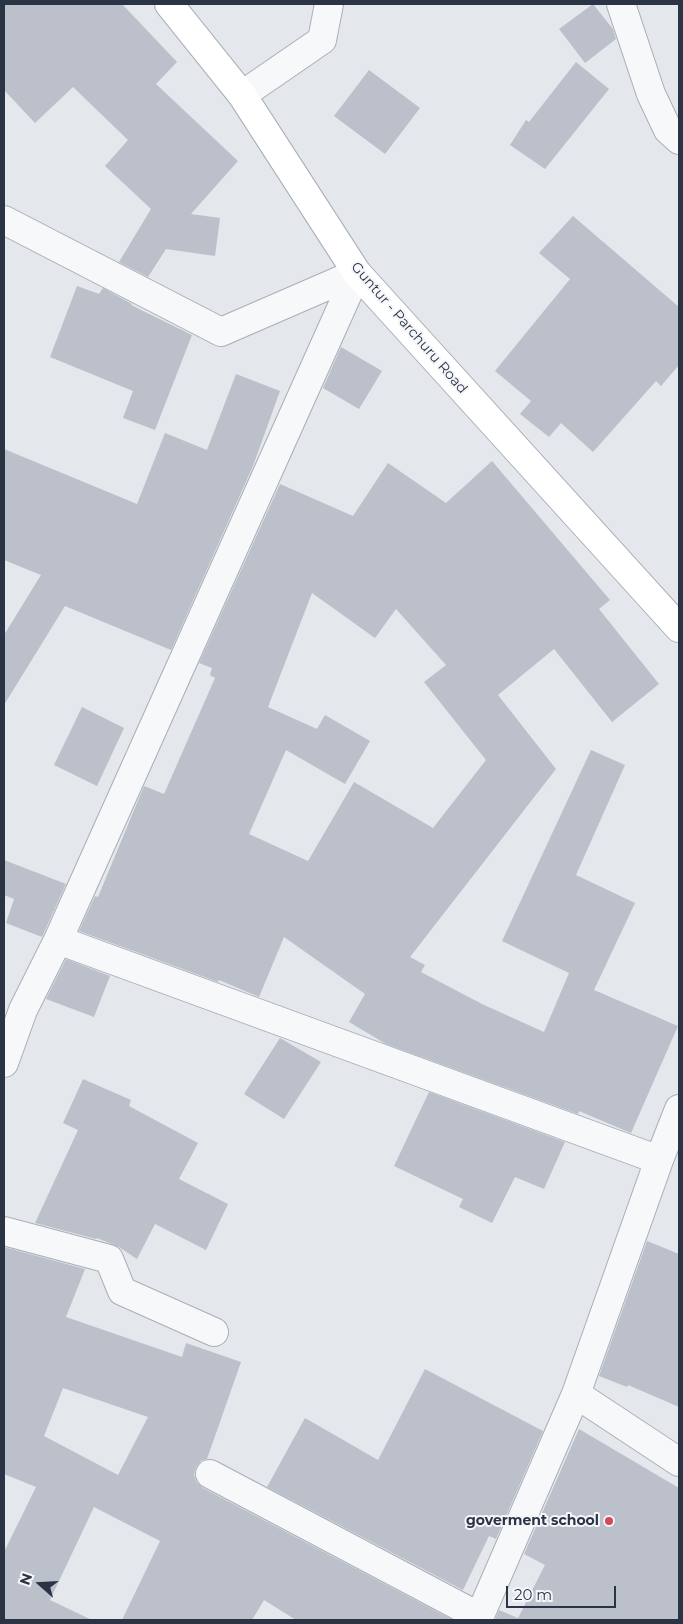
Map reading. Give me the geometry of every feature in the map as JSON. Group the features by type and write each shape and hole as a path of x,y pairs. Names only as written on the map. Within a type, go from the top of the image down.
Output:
{"street":[{"name":"Guntur - Parchuru Road","path":"169,4 242,95 357,273 679,628"},
{"path":"242,95 322,40 329,4"},
{"path":"621,4 651,94 668,130 679,140"},
{"path":"4,220 221,332 357,273"},
{"path":"4,1063 13,1006 58,940 357,273"},
{"path":"58,940 659,1160"},
{"path":"210,1474 479,1619 576,1394 679,1109"},
{"path":"4,1231 109,1260 122,1291 214,1332"},
{"path":"576,1394 679,1462"}],"building":[{"path":"4,4 122,4 177,62 156,84 238,161 191,214 220,218 215,256 166,249 148,277 119,262 151,209 105,166 128,140 73,87 35,123 4,90"},
{"path":"593,4 613,29 616,39 585,63 559,29"},
{"path":"576,62 609,89 545,169 510,145 526,120 529,122"},
{"path":"369,70 420,108 385,154 334,116"},
{"path":"573,216 679,307 679,365 661,386 656,381 593,452 561,423 549,437 520,414 531,401 495,371 570,279 539,253"},
{"path":"77,286 99,294 103,288 131,305 192,335 155,430 123,418 133,391 50,357"},
{"path":"341,347 382,371 359,409 323,388"},
{"path":"236,374 280,391 253,466 171,650 65,606 4,705 4,635 41,575 4,560 4,449 137,504 165,433 207,450"},
{"path":"492,461 610,600 599,609 659,684 612,722 554,649 498,695 556,769 410,957 425,965 421,972 482,1004 544,1032 569,973 502,941 591,750 625,765 576,875 635,903 594,990 678,1026 631,1133 579,1111 578,1114 386,1044 349,1022 365,994 284,937 259,997 219,980 218,982 79,931 95,896 98,897 144,786 164,794 215,678 210,675 212,668 199,663 280,484 353,516 388,463 446,503","holes":["312,593 375,638 396,609 446,665 424,682 486,760 433,828 354,782 308,861 249,834 286,750 345,784 370,741 325,715 317,729 268,707"]},
{"path":"82,707 124,728 97,786 54,765"},
{"path":"4,860 66,884 42,937 6,923 14,899 4,895"},
{"path":"66,959 110,976 94,1017 46,999"},
{"path":"280,1038 321,1062 284,1119 244,1094"},
{"path":"83,1079 131,1100 129,1106 198,1143 179,1179 228,1204 206,1250 155,1224 137,1259 119,1247 97,1238 35,1223 78,1130 63,1123"},
{"path":"429,1092 565,1142 544,1189 515,1177 492,1223 459,1207 463,1199 394,1166"},
{"path":"647,1241 679,1254 679,1407 628,1385 627,1387 599,1376"},
{"path":"4,1247 85,1269 66,1317 182,1357 186,1343 241,1362 207,1459 201,1461 196,1467 194,1475 197,1483 203,1488 453,1620 296,1620 264,1600 252,1620 122,1620 160,1541 94,1507 50,1600 92,1620 4,1620 4,1552 36,1487 4,1474","holes":["63,1388 148,1417 118,1475 44,1436"]},
{"path":"425,1369 543,1431 496,1539 489,1536 463,1590 267,1487 305,1418 378,1460"},
{"name":"goverment school","path":"579,1429 679,1488 679,1620 495,1620 499,1610 518,1618 545,1565 524,1554"}],"place":[{"name":"goverment school","path":"609,1521"}]}
